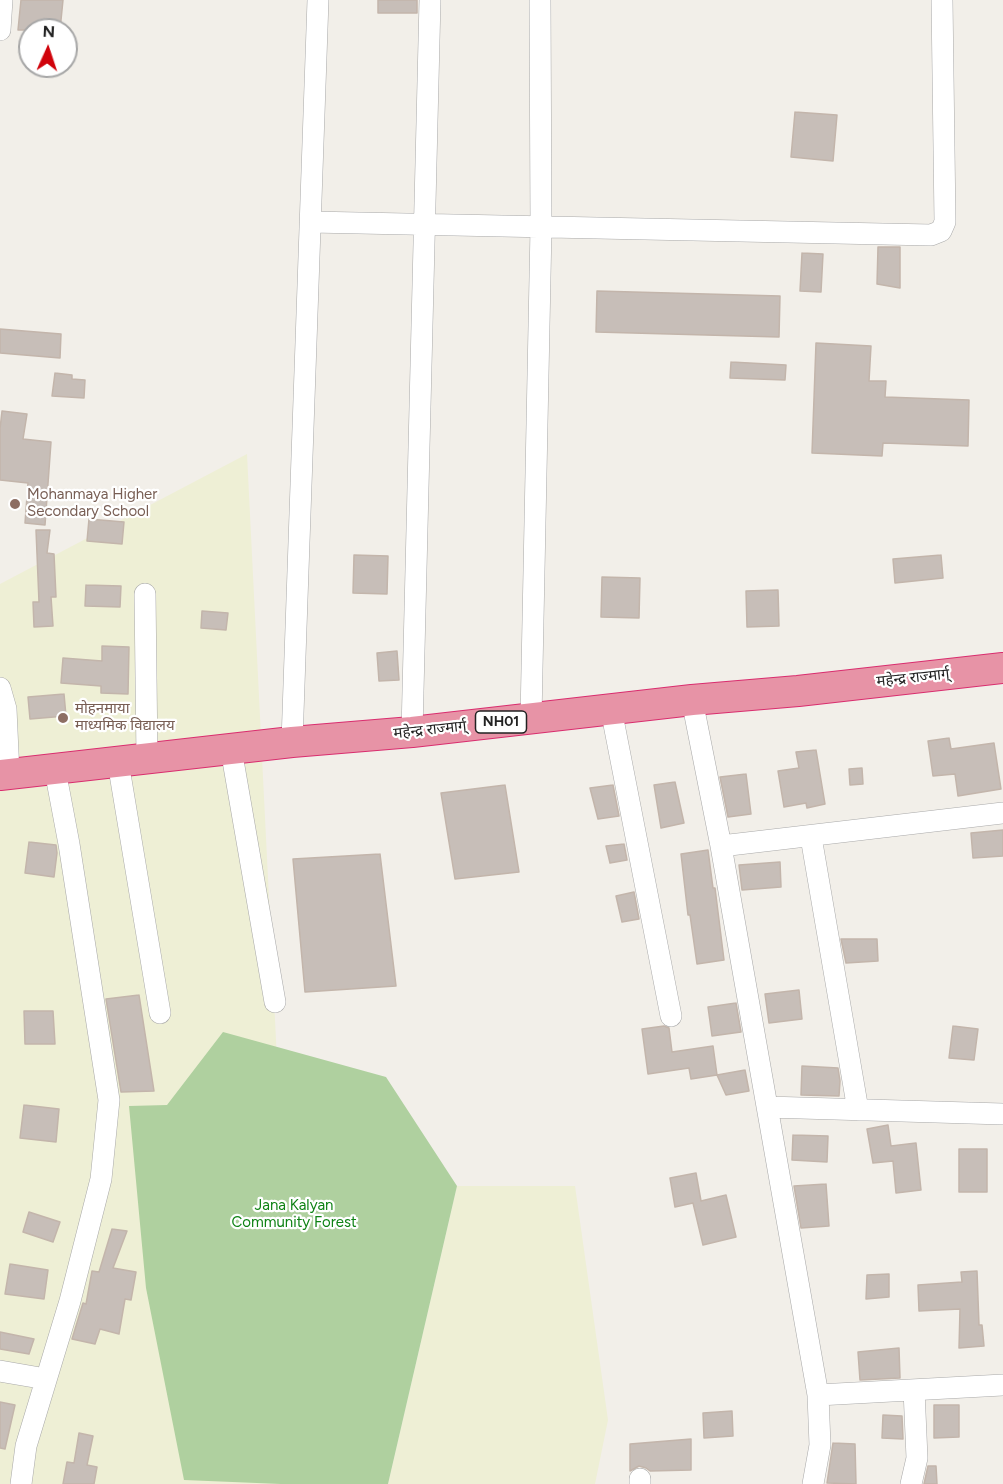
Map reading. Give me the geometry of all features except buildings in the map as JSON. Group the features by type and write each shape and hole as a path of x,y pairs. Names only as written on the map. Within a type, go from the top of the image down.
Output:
{"highway":[{"name":"महेन्द्र राज्मार्ग्","path":"4,775 292,742 412,732 1003,668"}],"street":[{"path":"0,30 2,0"},
{"path":"292,742 318,0"},
{"path":"412,732 430,0"},
{"path":"531,718 541,228 540,0"},
{"path":"311,222 932,235 941,231 945,222 942,0"},
{"path":"145,594 147,758"},
{"path":"0,688 6,709 4,775"},
{"path":"692,700 721,846 818,1395 820,1445 813,1484"},
{"path":"611,709 671,1016"},
{"path":"231,749 275,1002"},
{"path":"118,762 160,1013"},
{"path":"21,1484 26,1446 69,1301 101,1179 109,1100 69,844 55,770"},
{"path":"721,846 1003,813"},
{"path":"811,837 858,1110"},
{"path":"767,1107 1003,1114"},
{"path":"0,1371 46,1379"},
{"path":"818,1395 1003,1385"},
{"path":"911,1484 917,1458 914,1390"}],"green space":[{"path":"247,454 298,1484 0,1484 0,584"},
{"name":"Jana Kalyan Community Forest","path":"223,1032 386,1077 457,1186 388,1484 281,1484 184,1480 146,1288 129,1106 167,1105"},
{"path":"457,1186 575,1186 608,1420 595,1484 388,1484"}],"place":[{"name":"Mohanmaya Higher Secondary School","path":"15,504"},
{"name":"मोहनमाया माध्यमिक विद्यालय","path":"63,718"}]}
